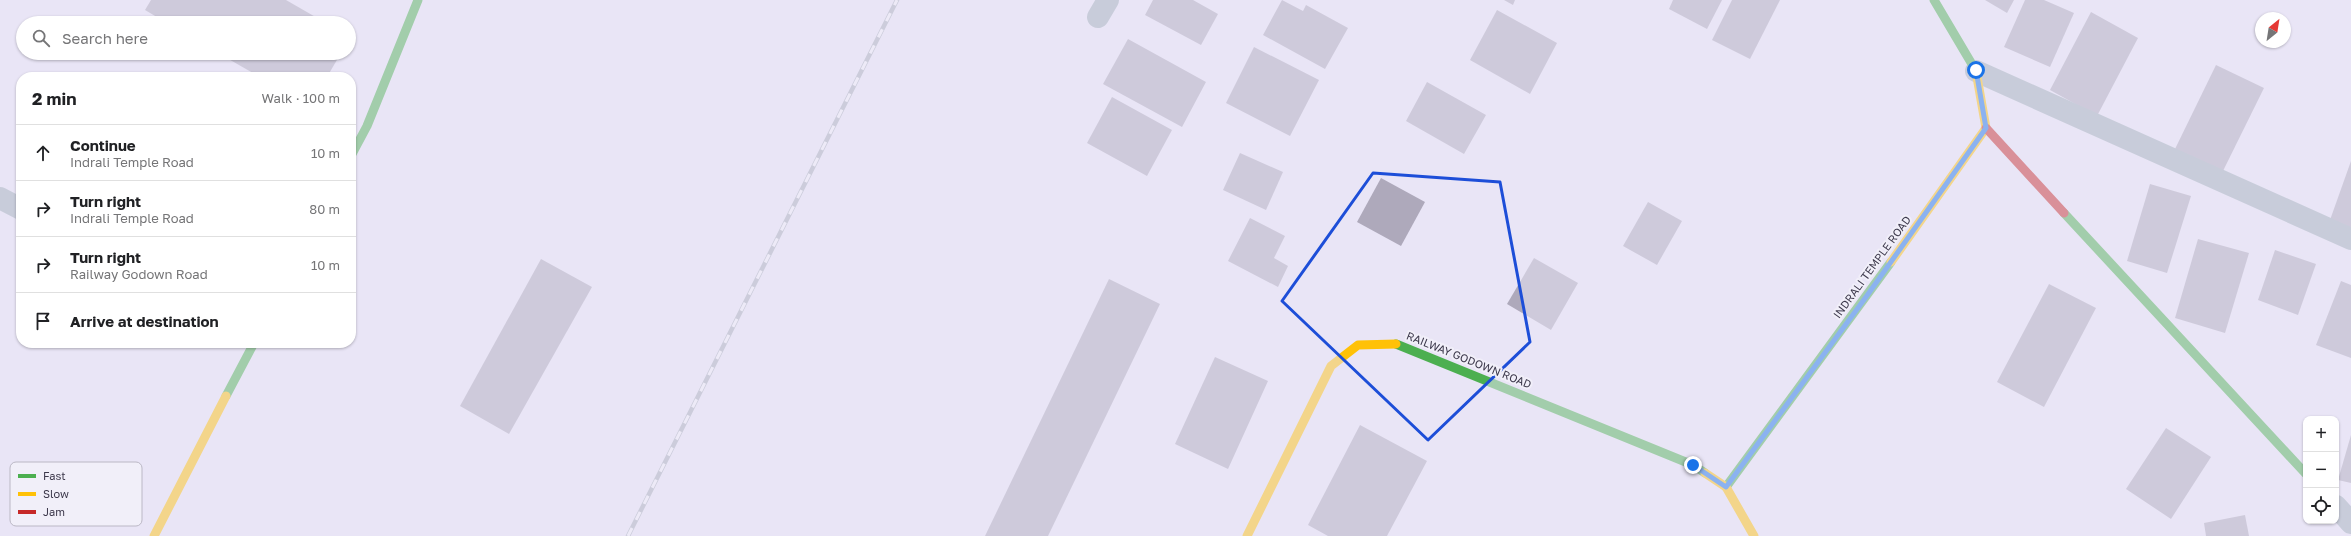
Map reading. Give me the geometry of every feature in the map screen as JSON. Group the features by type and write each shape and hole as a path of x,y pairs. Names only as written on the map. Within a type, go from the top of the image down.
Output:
{"street":[{"path":"356,147 367,126 418,0"},
{"path":"1934,0 1976,70 1986,128 2303,471"},
{"path":"1976,70 2351,239"},
{"name":"INDRALI TEMPLE ROAD","path":"1726,487 1866,297 1986,128"},
{"path":"0,198 16,206"},
{"name":"RAILWAY GODOWN ROAD","path":"1247,536 1331,366 1358,345 1399,344 1693,465 1726,487"},
{"path":"154,536 251,348"},
{"path":"1726,487 1754,536"},
{"path":"2339,509 2351,523"}],"highlighted area":[{"path":"1373,173 1500,182 1530,342 1428,440 1282,301"}],"building":[{"path":"151,0 286,0 314,16 155,16 145,10"},
{"path":"1153,0 1193,0 1218,14 1201,45 1145,15"},
{"path":"1282,0 1303,11 1306,5 1348,28 1325,69 1263,35"},
{"path":"1504,0 1515,0 1513,5"},
{"path":"1673,0 1722,0 1707,29 1669,9"},
{"path":"1732,0 1780,0 1750,59 1712,40"},
{"path":"1985,0 2014,0 2007,13"},
{"path":"2025,0 2044,0 2074,13 2050,67 2004,47"},
{"path":"1497,10 1557,43 1530,94 1470,60"},
{"path":"2091,12 2138,38 2097,116 2050,90"},
{"path":"1128,39 1206,82 1182,127 1103,84"},
{"path":"1254,47 1319,80 1290,136 1226,103"},
{"path":"230,60 337,60 330,72 251,72"},
{"path":"2216,65 2264,88 2222,173 2175,149"},
{"path":"1427,82 1486,115 1464,154 1406,121"},
{"path":"1112,97 1172,130 1147,176 1087,143"},
{"path":"1240,153 1283,172 1266,210 1223,190"},
{"path":"2351,161 2351,228 2330,220"},
{"path":"1381,178 1425,202 1401,246 1357,222"},
{"path":"2150,184 2191,196 2167,273 2127,261"},
{"path":"1648,202 1682,221 1657,265 1623,246"},
{"path":"1250,218 1285,236 1274,258 1288,266 1278,287 1228,261"},
{"path":"2198,239 2249,253 2225,333 2175,318"},
{"path":"2275,250 2316,264 2298,315 2258,300"},
{"path":"1534,258 1578,283 1551,330 1507,304"},
{"path":"541,259 592,287 509,434 460,406"},
{"path":"1109,279 1160,304 1048,536 985,536"},
{"path":"2341,281 2351,285 2351,358 2316,345"},
{"path":"2049,284 2096,308 2044,407 1997,382"},
{"path":"1215,357 1268,381 1228,469 1175,444"},
{"path":"1360,425 1427,461 1387,536 1328,536 1308,525"},
{"path":"2166,428 2211,457 2171,519 2126,489"},
{"path":"2351,435 2351,483 2339,480"},
{"path":"2245,515 2249,536 2206,536 2204,523"}],"railway":[{"path":"628,536 897,0"}],"traffic: fast":[{"path":"356,147 367,126 418,0"},
{"path":"1934,0 1976,71 1977,77"},
{"path":"2064,213 2303,471"},
{"path":"1726,487 1891,262"},
{"path":"1396,344 1693,465 1705,473"},
{"path":"226,396 251,348"}],"traffic: slow":[{"path":"1891,262 1986,128 1977,77"},
{"path":"1247,536 1331,366 1358,345 1396,344"},
{"path":"154,536 226,396"},
{"path":"1705,473 1726,487 1754,536"}],"traffic: jam":[{"path":"1986,128 2064,213"}],"route":[{"path":"1693,465 1726,487 1866,297 1986,128 1976,70"}]}
